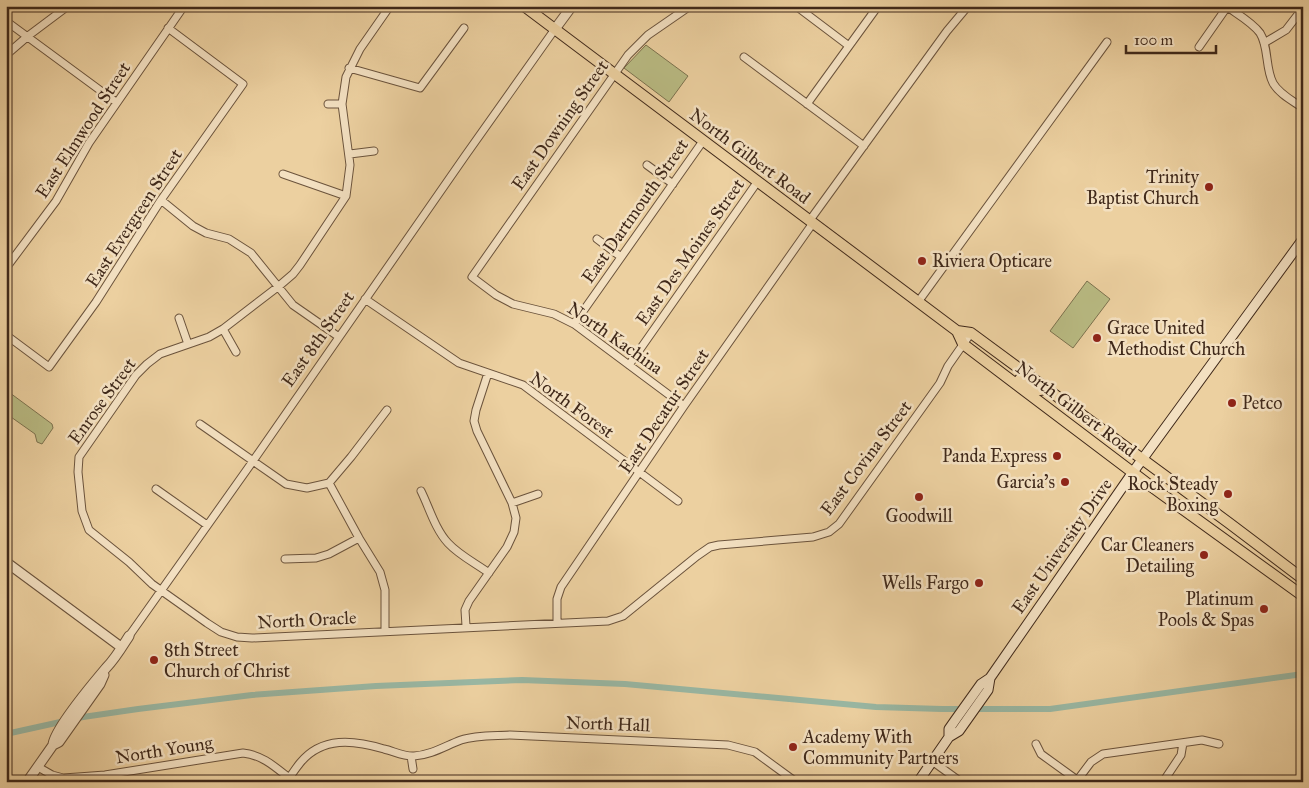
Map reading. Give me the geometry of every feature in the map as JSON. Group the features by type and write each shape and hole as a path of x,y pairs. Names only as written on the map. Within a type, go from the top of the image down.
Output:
{"main road":[{"name":"North Gilbert Road","path":"524,6 957,331 971,333 1229,523 1303,580"},
{"path":"555,29 572,6"},
{"name":"East University Drive","path":"949,737 949,729 956,718 981,684 990,678 1133,472 1303,239"},
{"name":"North Gilbert Road","path":"957,331 963,344 1133,472 1299,593"},
{"path":"1005,375 1013,376 1038,390 1044,387"},
{"path":"1036,399 1044,397 1062,408 1077,411"},
{"path":"1220,535 1229,523"},
{"path":"8,566 121,647"},
{"path":"1299,593 1303,580"},
{"name":"East 8th Street","path":"53,745 59,742 72,724 77,710 93,682 107,668 129,636"},
{"name":"East University Drive","path":"918,782 949,737 959,731 988,690 990,678"},
{"name":"East 8th Street","path":"27,782 53,745 53,740 62,727 77,710"}],"street":[{"path":"6,55 68,6"},
{"name":"East Elmwood Street","path":"6,268 56,201 89,143 184,6"},
{"path":"283,174 346,196 350,154 342,104 344,84 349,68 360,48 390,6"},
{"name":"East Downing Street","path":"472,277 632,50 642,40 690,6"},
{"path":"796,6 849,46"},
{"path":"807,104 878,6"},
{"name":"East Decatur Street","path":"557,622 558,599 561,587 864,146 947,31 968,6"},
{"path":"1199,47 1227,7 1256,29 1264,43 1270,84 1303,108"},
{"path":"1264,43 1286,30 1303,8"},
{"path":"6,21 116,102"},
{"name":"East Evergreen Street","path":"6,336 49,367 96,302 161,200 243,84 168,28"},
{"path":"349,68 420,88 464,28"},
{"name":"East 8th Street","path":"129,636 555,29"},
{"path":"918,302 1107,42"},
{"path":"744,57 864,146"},
{"path":"328,104 342,104"},
{"name":"East Dartmouth Street","path":"574,324 703,141"},
{"path":"350,154 374,151"},
{"path":"647,165 673,184"},
{"name":"East Des Moines Street","path":"629,365 758,182"},
{"name":"Enrose Street","path":"78,472 79,457 136,375 160,354 209,337 223,329 279,286 300,266 346,196"},
{"path":"161,200 193,226 206,233 229,239 251,253 294,305 339,337"},
{"path":"597,239 621,257"},
{"name":"North Kachina","path":"472,277 496,295 513,304 554,314 574,324 684,406"},
{"name":"North Forest","path":"366,299 458,363 523,385 678,501"},
{"path":"179,318 188,344"},
{"path":"223,329 236,352"},
{"name":"East Covina Street","path":"623,616 710,547 813,537 828,532 839,524 940,383 948,366 971,333"},
{"path":"466,626 465,610 469,601 507,547 514,532 516,518 512,503 476,431 474,421 488,373"},
{"path":"200,424 286,484 306,488 329,483 351,458 387,410"},
{"name":"North Oracle","path":"78,472 82,511 89,530 161,590 221,632 237,637 608,620 623,616"},
{"path":"329,483 380,572 386,590 385,631"},
{"path":"156,489 207,526"},
{"path":"421,491 439,531 447,542 461,554 489,572"},
{"path":"512,503 538,494"},
{"path":"285,559 316,558 329,554 359,538"},
{"name":"North Hall","path":"288,780 309,754 322,745 335,742 348,741 369,744 411,756 436,751 461,740 475,737 510,735 728,745 755,752 796,782"},
{"path":"1036,744 1041,754 1076,781 1090,762 1099,756 1206,740 1219,744"},
{"path":"1164,782 1181,755 1183,743"},
{"name":"North Young","path":"38,767 52,775 63,778 105,778 243,753 253,754 265,759 288,780"},
{"path":"411,756 413,769"},
{"path":"932,761 961,782"}],"green space":[{"path":"646,45 688,76 669,102 624,68"},
{"path":"1087,281 1110,299 1073,348 1050,331"},
{"path":"6,390 52,424 53,428 42,444 37,442 35,434 11,417 6,420 8,415 6,414"}],"waterway":[{"path":"6,734 83,717 138,709 252,695 376,686 522,680 625,684 876,707 1050,709 1303,674"}],"place":[{"name":"Trinity Baptist Church","path":"1209,187"},
{"name":"Riviera Opticare","path":"922,261"},
{"name":"Grace United Methodist Church","path":"1097,338"},
{"name":"Petco","path":"1232,403"},
{"name":"Panda Express","path":"1057,456"},
{"name":"Garcia's","path":"1065,482"},
{"name":"Rock Steady Boxing","path":"1228,494"},
{"name":"Goodwill","path":"919,497"},
{"name":"Car Cleaners Detailing","path":"1204,555"},
{"name":"Wells Fargo","path":"979,583"},
{"name":"Platinum Pools & Spas","path":"1264,609"},
{"name":"8th Street Church of Christ","path":"154,660"},
{"name":"Academy With Community Partners","path":"793,747"}]}
